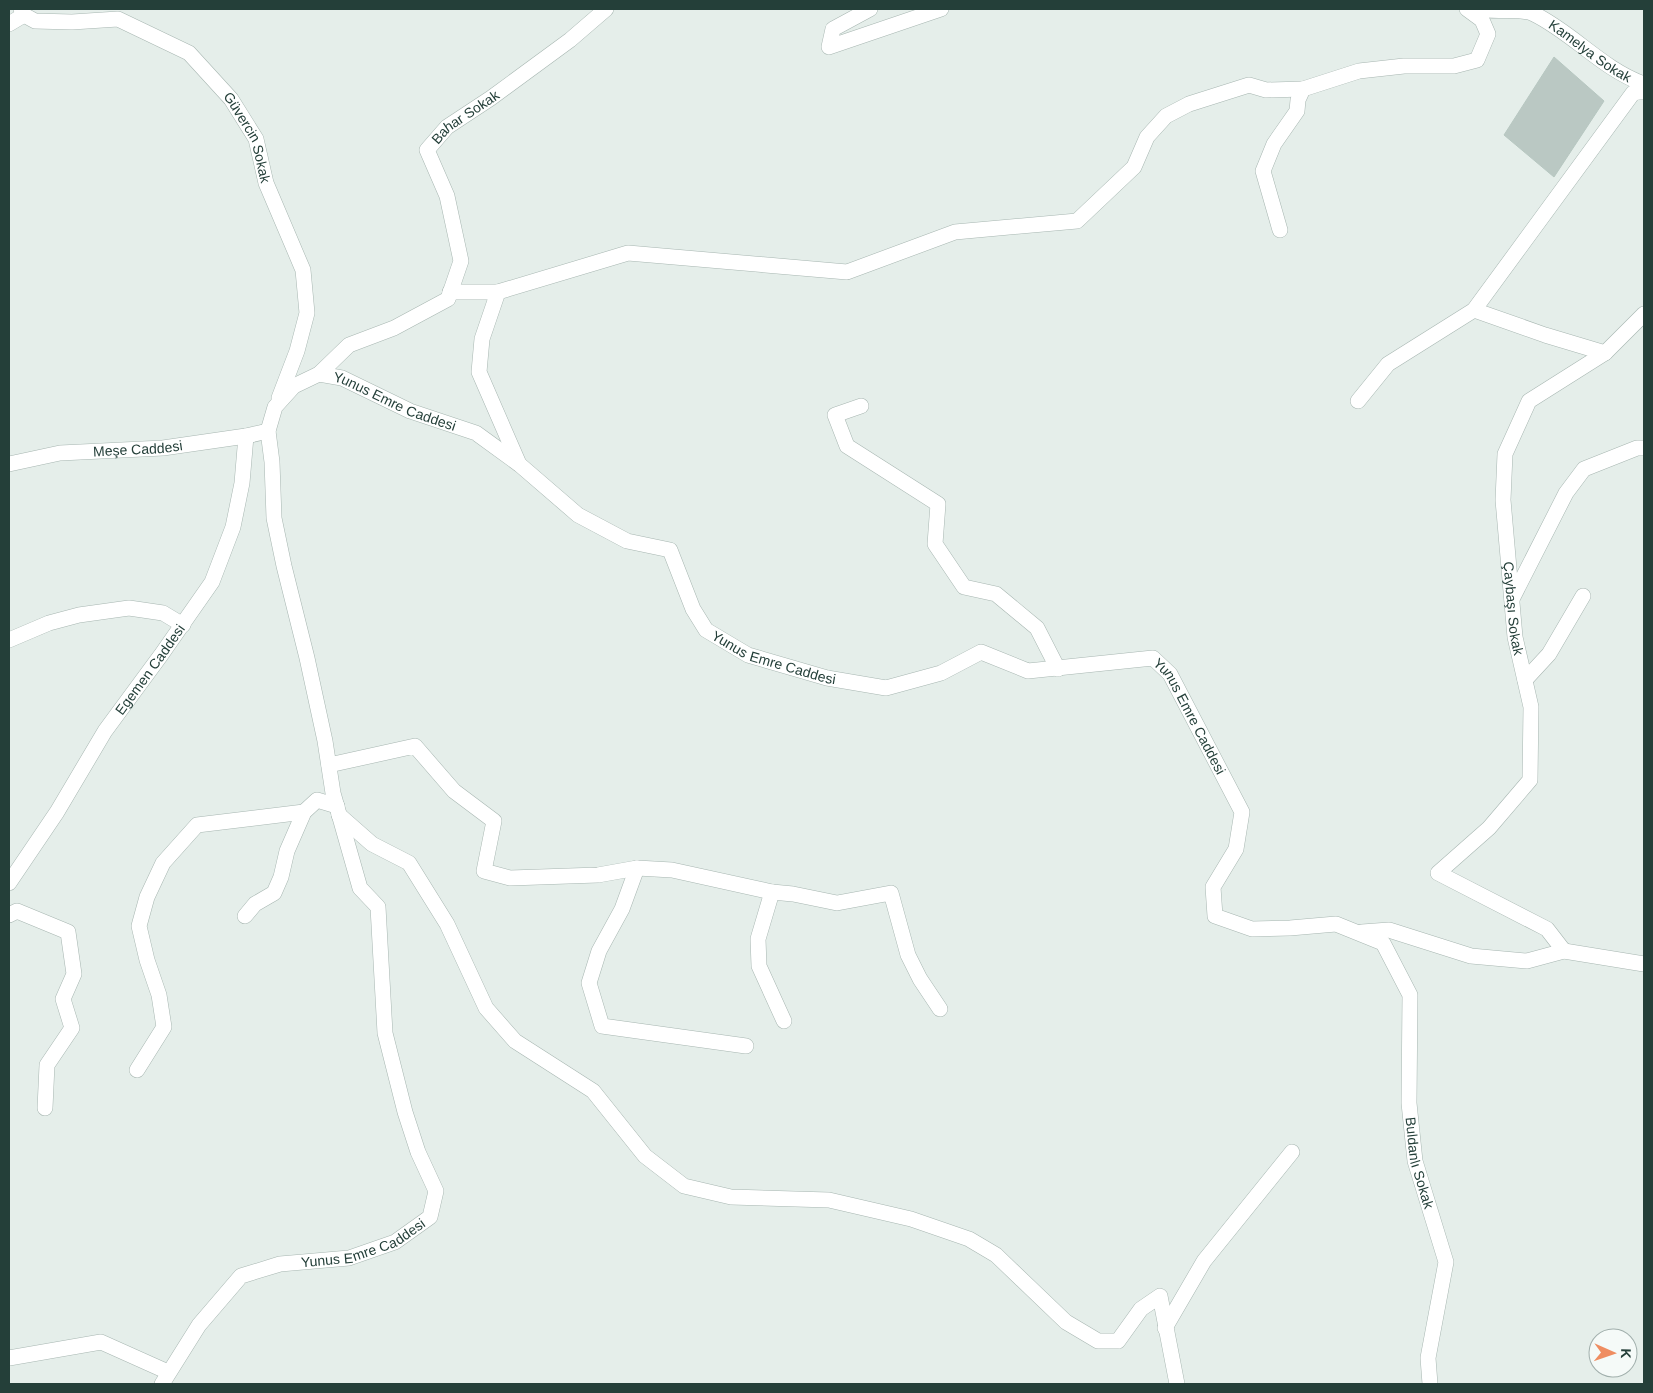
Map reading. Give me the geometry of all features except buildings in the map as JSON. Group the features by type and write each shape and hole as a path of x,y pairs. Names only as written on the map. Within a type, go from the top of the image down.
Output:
{"street":[{"path":"72,22 86,9"},
{"name":"Bahar Sokak","path":"319,374 348,345 394,328 448,299 462,261 447,196 427,150 447,127 491,98 570,40 606,9"},
{"path":"870,9 833,29 829,47 941,9"},
{"path":"450,292 498,292 628,252 847,272 955,232 1078,221 1134,167 1147,138 1166,116 1189,104 1249,85 1266,90 1303,89 1359,71 1404,66 1454,66 1477,60 1488,34 1482,20 1466,9"},
{"name":"Kamelya Sokak","path":"1480,9 1531,12 1561,30 1605,62 1644,84"},
{"path":"9,24 22,12"},
{"name":"Güvercin Sokak","path":"22,12 34,21 118,20 189,53 231,99 256,139 266,183 303,270 307,313 276,407"},
{"path":"1280,230 1262,171 1274,144 1297,111 1298,100 1303,89"},
{"path":"1358,401 1388,364 1474,310 1633,93 1644,91"},
{"path":"498,292 482,339 479,372 520,465"},
{"path":"1474,310 1545,335 1605,353"},
{"name":"Çaybaşı Sokak","path":"1564,952 1547,929 1438,872 1489,828 1530,780 1531,707 1515,636 1503,500 1505,454 1529,401 1605,353 1644,314"},
{"name":"Yunus Emre Caddesi","path":"165,1378 199,1325 240,1276 280,1264 349,1258 395,1242 430,1217 436,1191 418,1152 404,1112 385,1032 378,907 360,888 338,810 307,658 274,518 272,462 268,431 276,407 294,386 319,374 342,378 410,411 476,433 520,465 578,515 628,541 670,550 692,608 706,630 748,655 827,678 886,688 940,673 981,652 1028,671 1153,658 1170,674 1242,812 1236,849 1212,887 1215,916 1252,929 1336,924 1383,942"},
{"path":"861,406 835,415 847,446 938,504 936,544 964,587 996,594 1037,628 1058,668"},
{"name":"Meşe Caddesi","path":"9,464 60,453 163,448 268,431"},
{"name":"Egemen Caddesi","path":"9,883 57,812 105,731 183,625 212,582 233,527 242,483 246,436"},
{"path":"1512,599 1566,493 1584,469 1637,448 1644,448"},
{"path":"1525,680 1549,654 1582,596"},
{"path":"9,640 49,623 80,615 129,608 163,613 183,625"},
{"path":"329,765 415,746 454,792 494,822 484,871 510,878 598,875 637,868 672,870 772,892 793,894 837,903 891,894 908,955 920,979 940,1009"},
{"path":"245,916 256,904 274,893 304,812 317,800 338,810 372,844 409,863 447,924 486,1008 515,1041 593,1092 646,1156 684,1186 731,1197 830,1200 911,1219 969,1238 996,1255 1066,1322 1098,1341 1118,1341 1141,1309 1160,1296 1177,1384"},
{"path":"137,1070 164,1027 159,995 147,960 139,926 147,897 163,863 197,825 304,812"},
{"path":"637,868 622,909 599,951 589,983 602,1026 746,1046"},
{"path":"772,892 758,939 759,966 784,1021"},
{"path":"9,915 17,911 68,932 74,974 63,999 72,1028 47,1065 45,1108"},
{"name":"Yunus Emre Caddesi","path":"1358,932 1389,930 1471,956 1527,961 1564,952 1644,964"},
{"name":"Buldanlı Sokak","path":"1383,942 1410,995 1409,1103 1414,1161 1446,1262 1428,1358 1430,1384"},
{"path":"1165,1328 1204,1260 1292,1152"},
{"path":"9,1358 101,1342 165,1378"}]}
